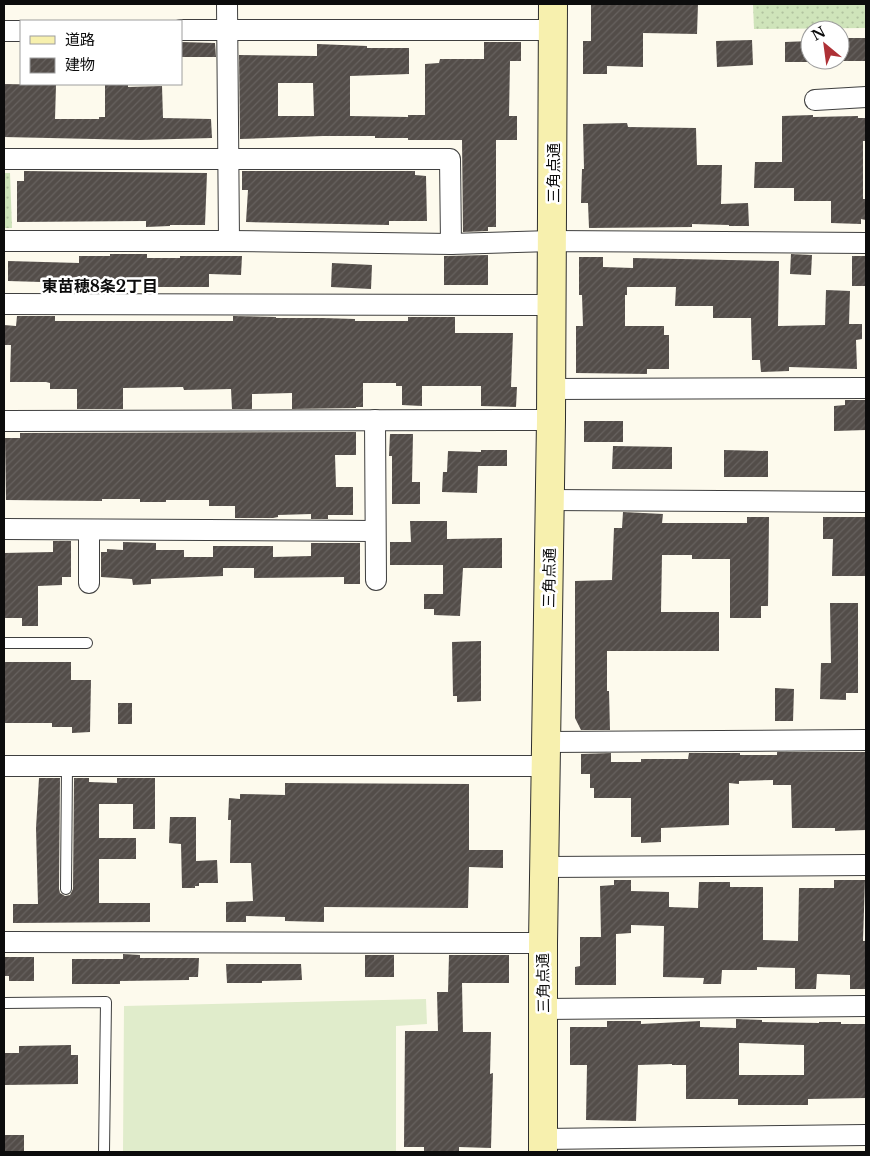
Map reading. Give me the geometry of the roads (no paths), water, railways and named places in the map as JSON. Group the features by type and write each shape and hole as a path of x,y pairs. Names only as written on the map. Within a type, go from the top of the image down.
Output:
{"street":[{"path":"226,4 229,241"},
{"path":"182,30 226,30 553,17"},
{"name":"三角点通","path":"543,1146 543,943 551,420 553,17"},
{"path":"4,31 20,31"},
{"path":"814,100 866,98"},
{"path":"4,159 450,159 451,244"},
{"path":"4,241 229,241 451,244 552,242 866,243"},
{"path":"4,304 552,305"},
{"path":"550,389 866,388"},
{"path":"375,420 376,580"},
{"path":"4,421 551,420"},
{"path":"549,500 866,502"},
{"path":"4,529 375,531"},
{"path":"89,530 89,583"},
{"path":"4,766 547,754 866,740"},
{"path":"545,867 866,865"},
{"path":"4,942 543,943"},
{"path":"544,1009 866,1006"},
{"path":"543,1146 866,1135"}],"lane":[{"path":"4,643 87,643"},
{"path":"66,766 66,889"},
{"path":"4,1003 106,1002 104,1152"}],"district":[{"name":"東苗穂8条2丁目","path":"100,286"}]}
